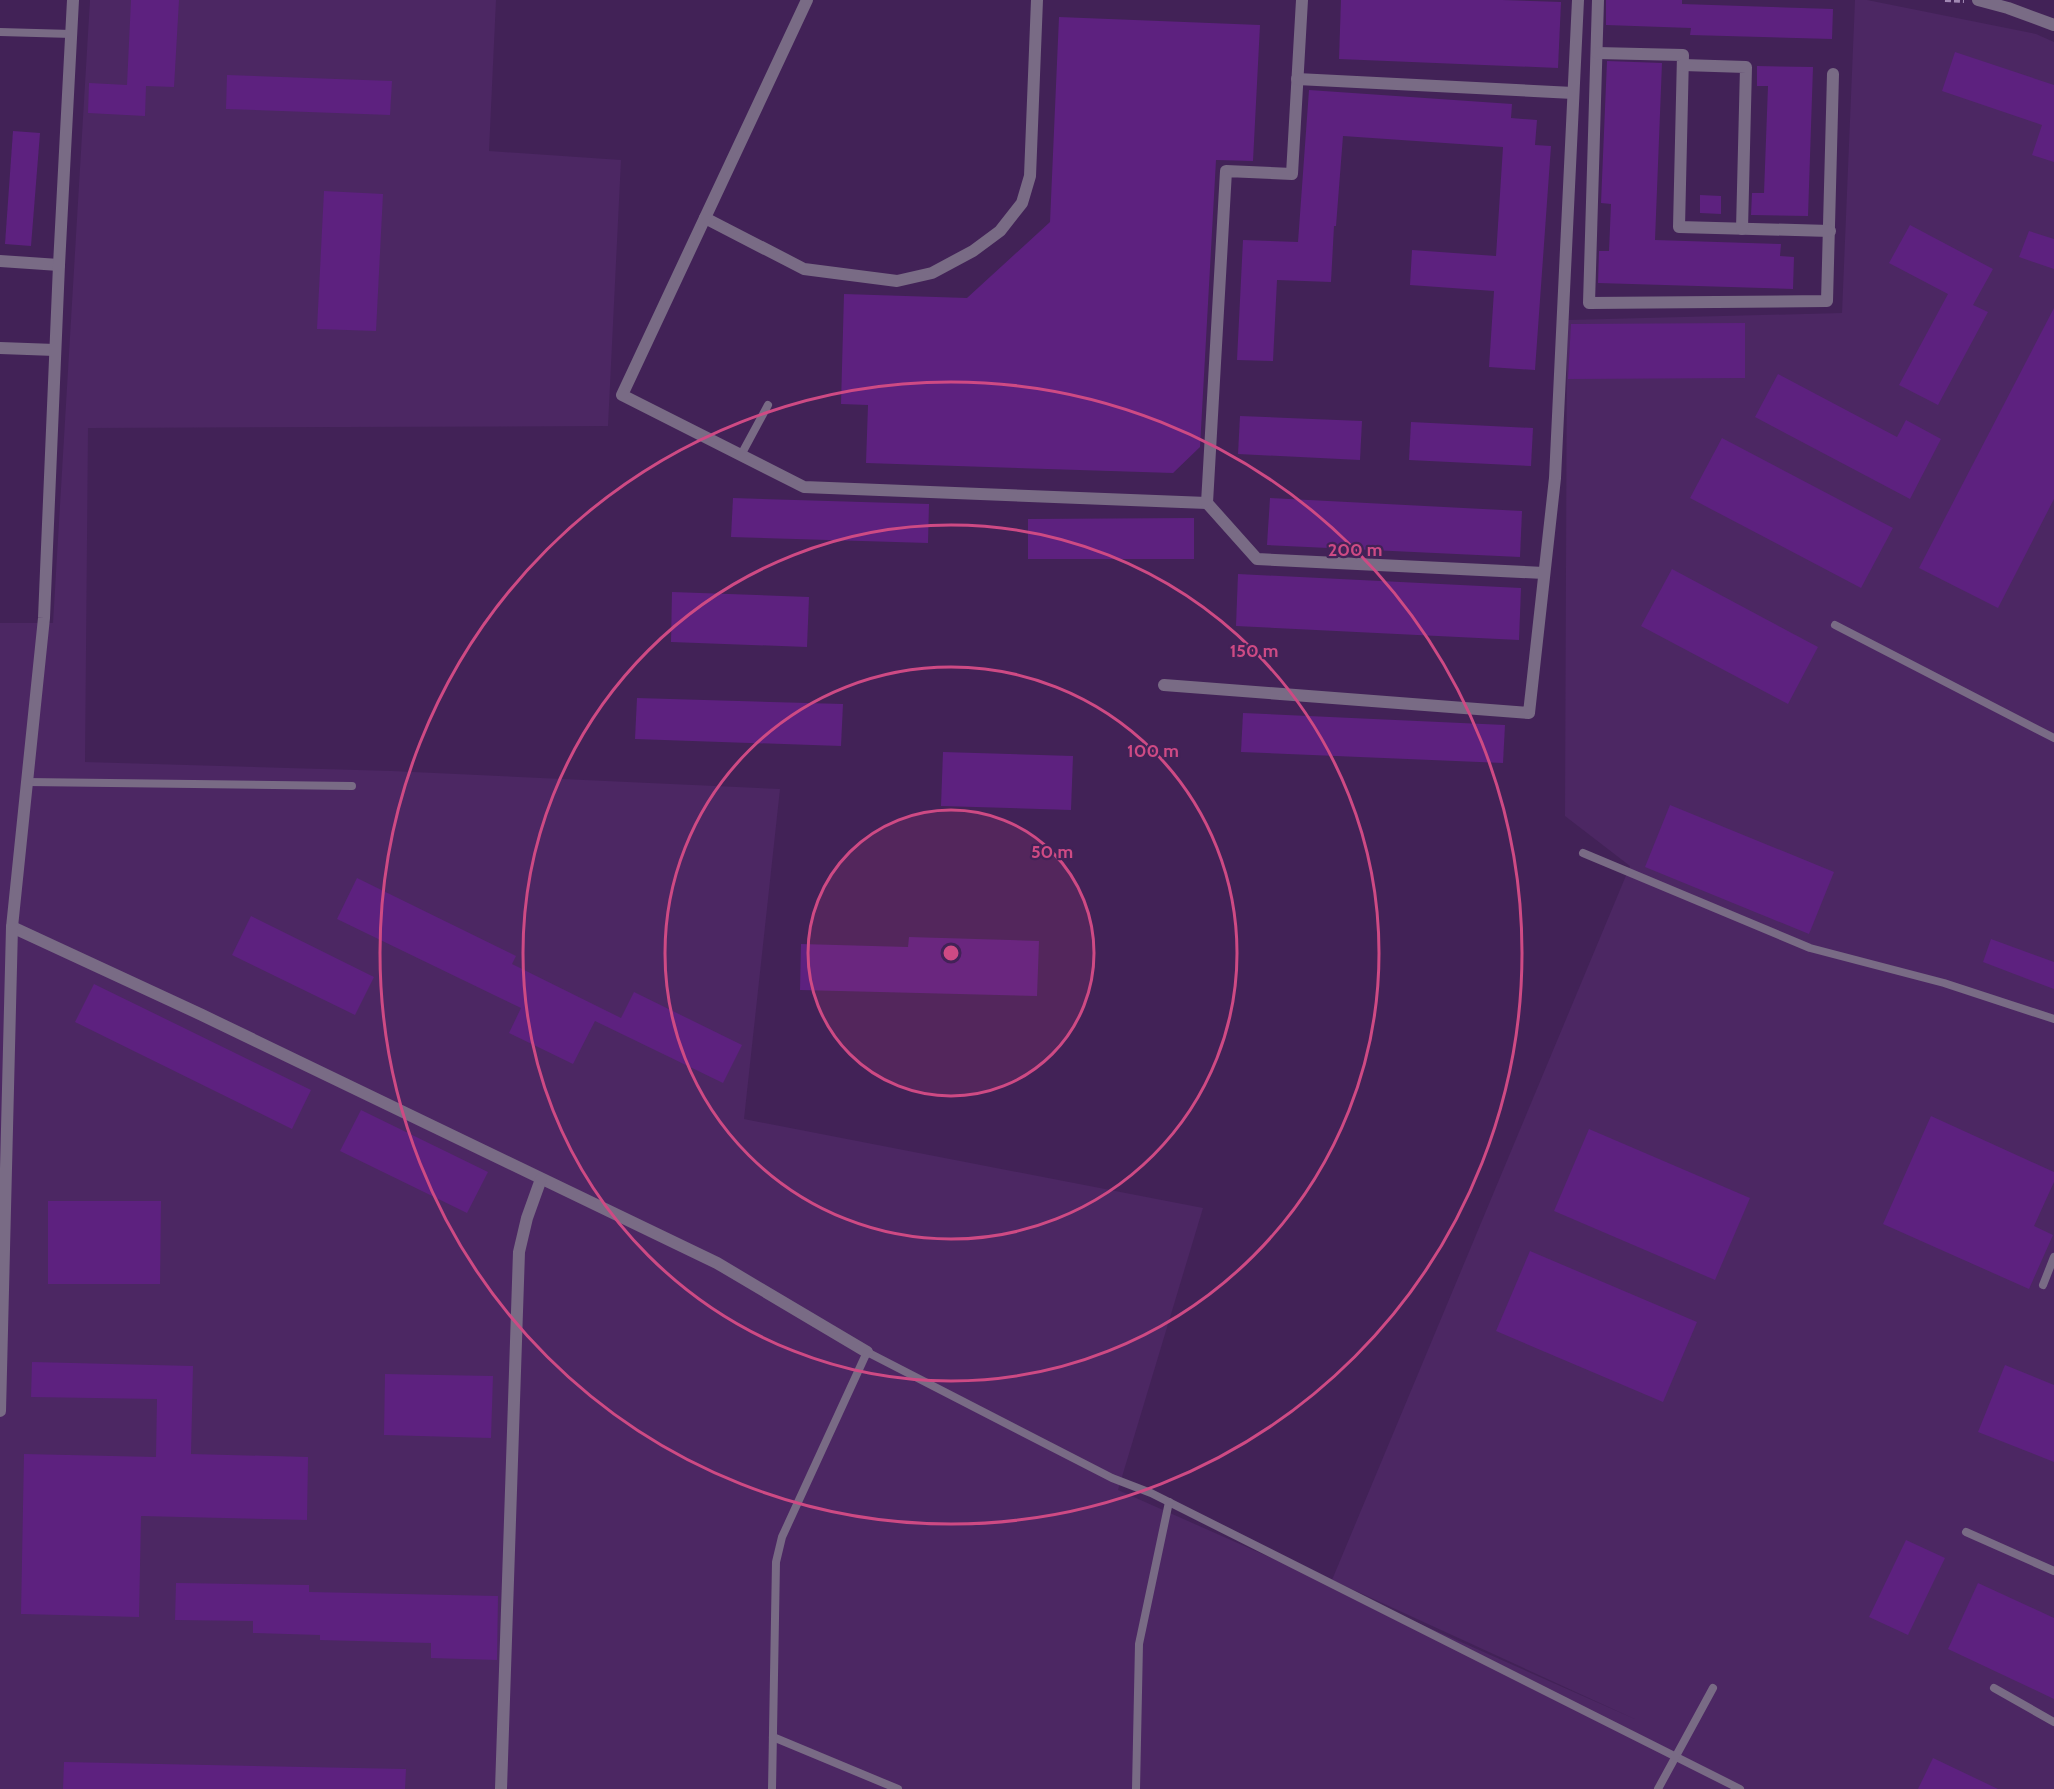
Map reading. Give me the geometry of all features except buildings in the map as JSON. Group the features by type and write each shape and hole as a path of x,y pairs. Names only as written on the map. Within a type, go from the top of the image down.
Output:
{"street":[{"path":"0,1411 12,927 44,618 73,0"},
{"path":"807,0 622,396 804,487 1207,503"},
{"path":"705,218 804,269 897,280 932,273 973,250 1000,231 1022,203 1030,176 1038,0"},
{"path":"1302,0 1292,174 1226,171 1207,503 1257,559 1544,573"},
{"path":"1164,685 1529,713 1555,478 1578,0"},
{"path":"1598,0 1589,303 1827,301 1833,74"},
{"path":"1978,0 2054,25"},
{"path":"1597,53 1683,55 1679,227 1830,231"},
{"path":"1683,65 1746,67 1742,229"},
{"path":"1297,79 1574,93"},
{"path":"0,261 59,265"},
{"path":"0,348 55,350"},
{"path":"12,927 202,1015 717,1263 867,1352"},
{"path":"501,1789 519,1252 527,1218 541,1179"}],"lane":[{"path":"0,32 72,34"},
{"path":"741,455 768,405"},
{"path":"1835,625 2054,738"},
{"path":"27,782 352,786"},
{"path":"1583,853 1810,948 1944,983 2054,1019"},
{"path":"2043,1285 2054,1257"},
{"path":"772,1789 776,1562 782,1537 867,1352 1112,1478 1151,1492 1740,1789"},
{"path":"1136,1789 1139,1644 1169,1502"},
{"path":"1966,1532 2054,1571"},
{"path":"1658,1789 1713,1688"},
{"path":"1994,1688 2054,1722"},
{"path":"773,1737 898,1789"}],"shaded area":[{"path":"90,0 496,0 489,151 621,160 608,426 88,428 85,762 392,771 780,789 744,1119 1203,1208 1118,1490 1637,1720 1332,1580 1630,866 1565,816 1567,320 1842,313 1855,0 1867,0 2036,34 2054,42 2054,1789 0,1789 0,623 53,623"}]}
